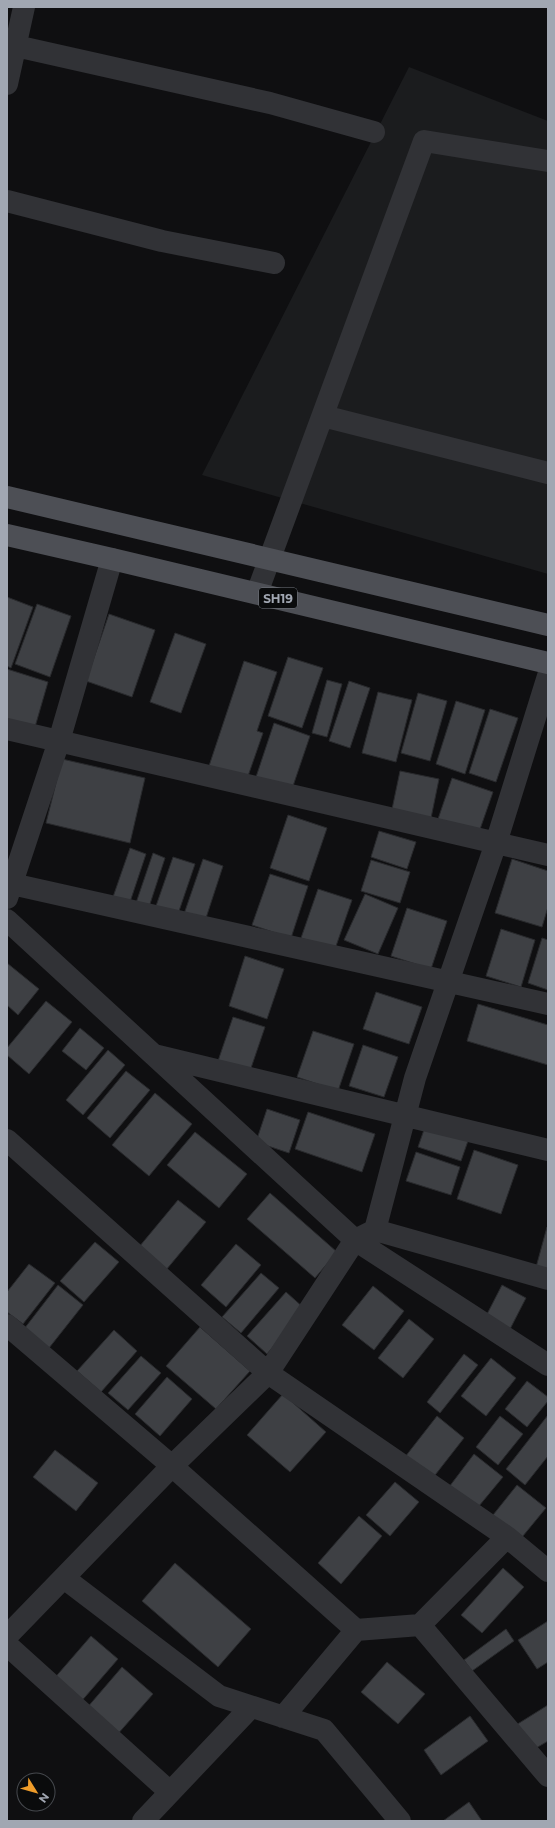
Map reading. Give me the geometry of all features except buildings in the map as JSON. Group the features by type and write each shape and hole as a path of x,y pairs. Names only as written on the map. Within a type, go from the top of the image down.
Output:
{"main road":[{"path":"7,497 548,625"},
{"name":"SH19","path":"7,535 548,663"}],"street":[{"path":"7,84 11,45 24,7"},
{"path":"11,45 270,102 374,132"},
{"path":"257,594 424,141 548,161"},
{"path":"7,201 162,240 274,263"},
{"path":"323,416 548,473"},
{"path":"112,559 59,741 10,891 448,981 548,1004"},
{"path":"375,1230 415,1078 496,843 548,676"},
{"path":"7,729 548,855"},
{"path":"7,920 355,1240 548,1365"},
{"path":"153,1055 548,1150"},
{"path":"7,1140 268,1373 506,1537 548,1571"},
{"path":"170,1792 9,1632 64,1578 172,1466 268,1373 355,1240 375,1230 548,1279"},
{"path":"7,1325 172,1466 356,1630"},
{"path":"283,1717 356,1630 420,1625 506,1537"},
{"path":"64,1578 219,1696 324,1730 400,1821"},
{"path":"420,1625 548,1776"},
{"path":"143,1821 251,1707"}],"shaded area":[{"path":"409,67 548,121 548,574 202,475"}]}
